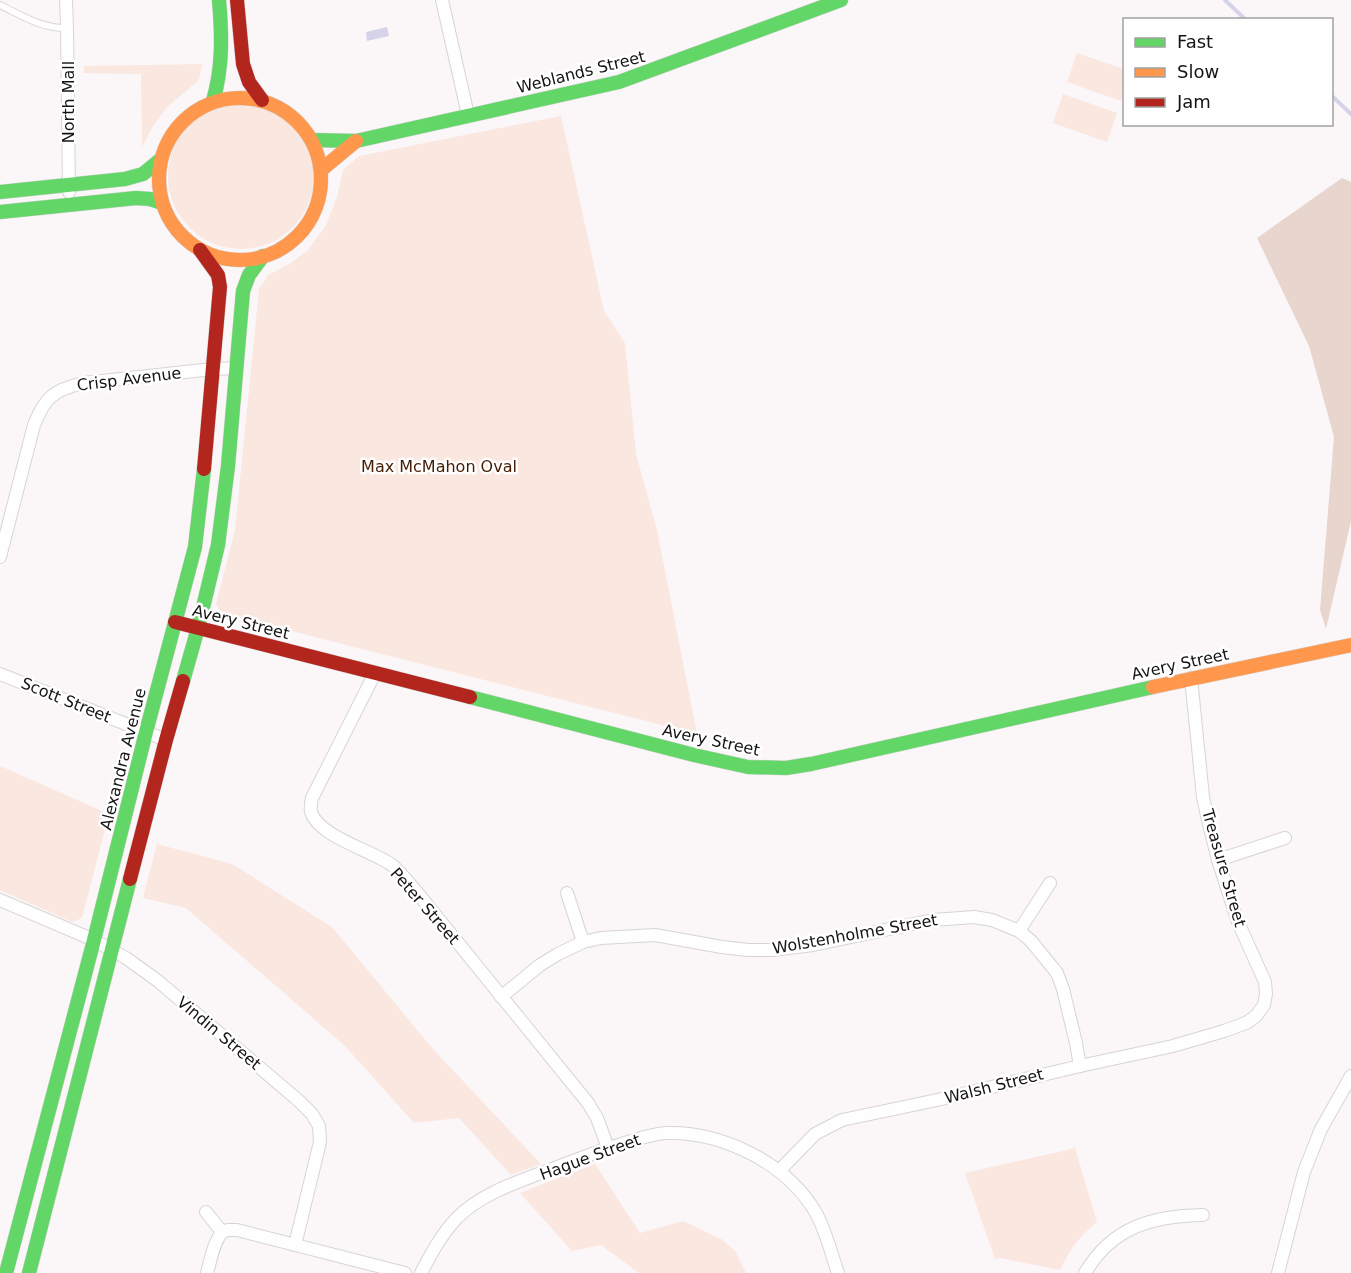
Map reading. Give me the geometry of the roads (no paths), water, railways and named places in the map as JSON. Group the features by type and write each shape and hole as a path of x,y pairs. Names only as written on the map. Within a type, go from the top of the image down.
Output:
{"main road":[{"path":"213,101 222,59 219,0"},
{"path":"237,0 243,64 249,82 262,100"},
{"name":"Weblands Street","path":"312,140 356,141 619,82 841,0"},
{"path":"237,97 262,100 277,106 291,114 303,126 318,155 321,184 314,213 297,238 272,254 243,261 228,260 200,250 183,238 170,222 162,203 158,176 160,160 166,145 174,130 191,113 213,101 237,97"},
{"name":"Weblands Street","path":"321,170 356,141"},
{"path":"0,192 125,178 143,174 160,160"},
{"path":"0,212 136,198 162,203"},
{"name":"Alexandra Avenue","path":"6,1273 192,558 198,526 220,287 218,275 200,250"},
{"path":"29,1273 166,740 198,628 220,534 242,294 250,271 263,256"},
{"name":"Avery Street","path":"175,622 694,755 748,767 769,768 812,764 1191,678 1351,645"}],"street":[{"name":"North Mall","path":"66,0 69,205"},
{"path":"442,0 468,115"},
{"name":"Crisp Avenue","path":"0,557 34,425 40,408 56,392 68,386 84,383 236,368"},
{"name":"Peter Street","path":"375,673 312,798 311,812 317,822 327,831 392,865 420,896 588,1103 597,1118 608,1148"},
{"name":"Scott Street","path":"0,674 166,740"},
{"name":"Treasure Street","path":"1191,678 1203,797 1208,820 1238,922 1265,981 1264,1005 1256,1016 1246,1023 1224,1031"},
{"path":"1218,860 1285,838"},
{"path":"1019,931 1050,883"},
{"path":"567,893 583,942"},
{"name":"Vindin Street","path":"0,900 113,949 158,981 312,1114 319,1126 320,1142 295,1245"},
{"name":"Wolstenholme Street","path":"501,997 540,965 558,954 583,942 601,938 655,935 722,947 772,950 813,945 933,920 974,917 992,920 1019,931 1031,941 1057,973 1063,989 1080,1066"},
{"name":"Walsh Street","path":"780,1170 815,1134 842,1120 1173,1046 1224,1031"},
{"path":"1278,1273 1304,1172 1321,1129 1351,1076"},
{"name":"Hague Street","path":"421,1273 438,1242 457,1218 478,1202 498,1191 608,1148 664,1133 700,1135 716,1139 744,1150 780,1170 816,1212 838,1273"},
{"path":"206,1212 222,1232"},
{"path":"1085,1273 1103,1249 1123,1232 1162,1219 1203,1215"},
{"path":"207,1273 213,1250 222,1232 237,1230 405,1273"}],"lane":[{"path":"0,5 40,24 68,28"},
{"path":"26,1196 47,1202"}],"water":[{"path":"387,27 389,36 367,41 366,32"}],"waterway":[{"path":"1225,0 1244,18"},
{"path":"1333,97 1351,114"}],"park label":[{"name":"Max McMahon Oval","path":"439,466"}]}
